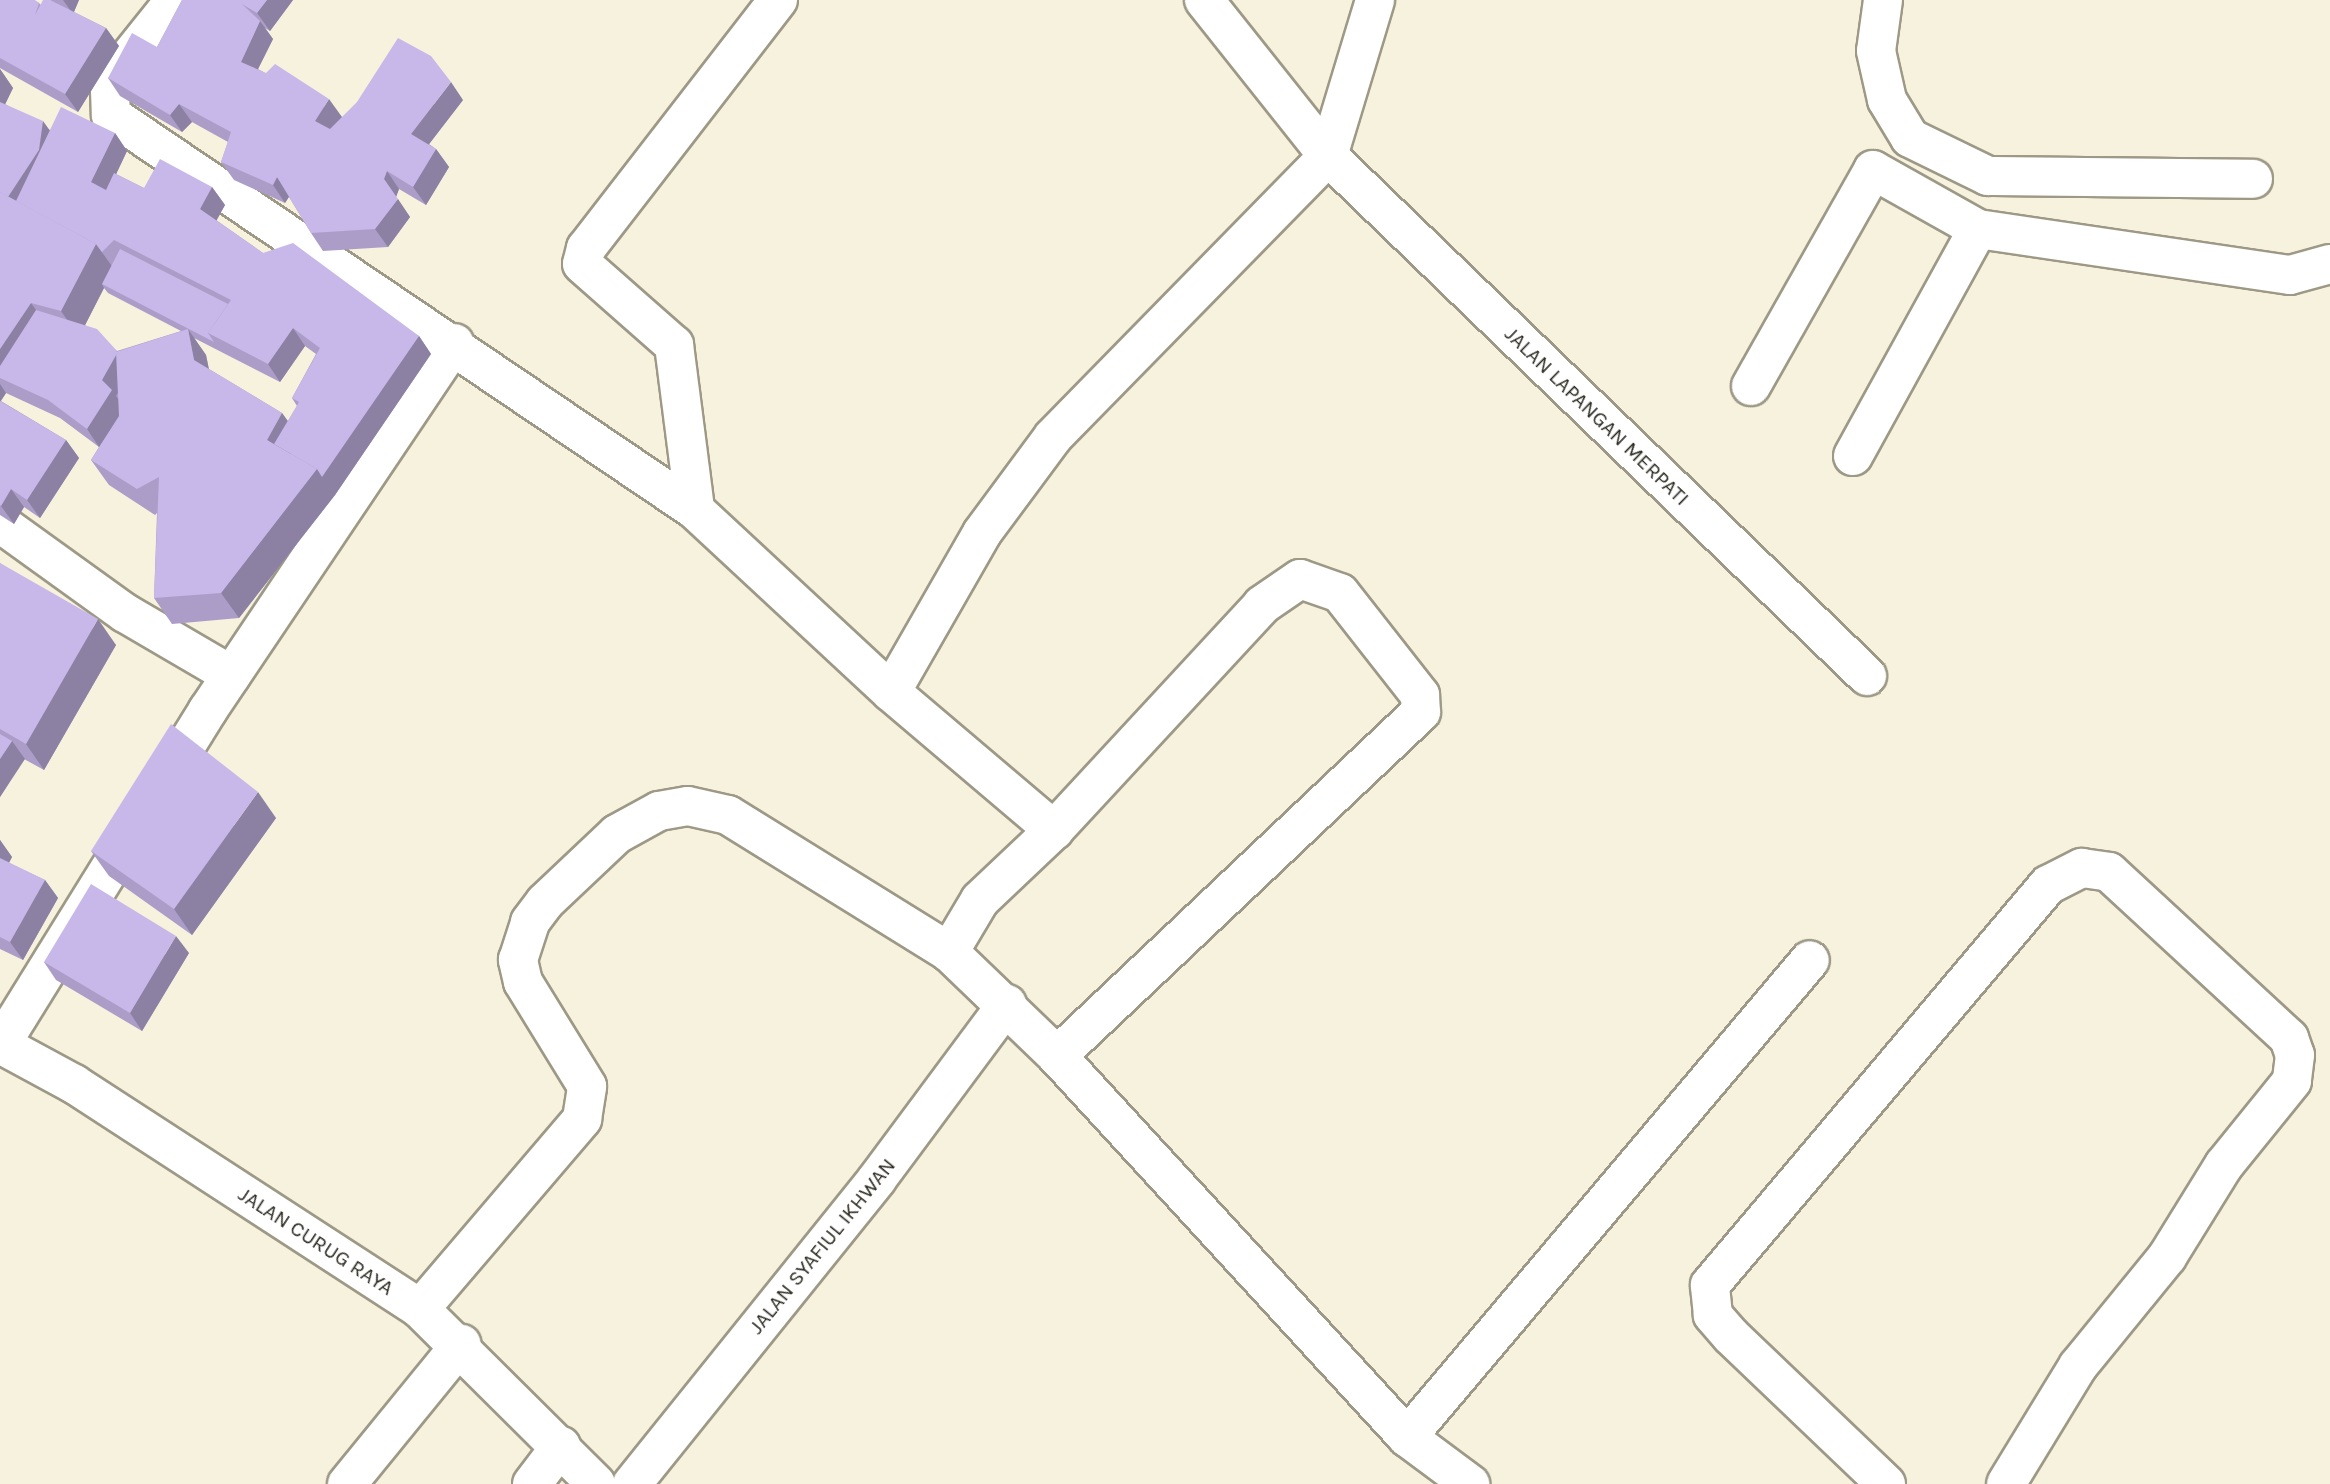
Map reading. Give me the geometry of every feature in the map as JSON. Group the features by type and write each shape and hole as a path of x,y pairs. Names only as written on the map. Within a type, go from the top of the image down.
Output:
{"street":[{"path":"175,0 119,70 110,90 111,115 455,343 695,510 891,692 1054,830"},
{"path":"695,510 674,345 582,264 586,248 778,0"},
{"name":"JALAN LAPANGAN MERPATI","path":"1204,0 1328,156 1867,676"},
{"path":"891,692 982,533 1053,437 1328,156 1375,0"},
{"path":"1883,0 1876,51 1887,100 1910,138 1988,176 2253,179"},
{"path":"1751,386 1873,170 1978,229 2290,275 2330,264"},
{"path":"1853,456 1978,229"},
{"path":"1,1044 231,675 455,343"},
{"path":"0,523 125,613 231,675"},
{"path":"949,952 980,900 1054,830 1262,605 1300,579 1340,593 1420,695 1421,712 1056,1056"},
{"path":"420,1309 582,1119 588,1101 584,1078 523,982 518,960 530,922 545,902 617,834 659,811 688,806 727,815 949,952 1007,1004 1407,1437 1470,1484"},
{"path":"1886,1484 1731,1336 1713,1315 1710,1285 2049,885 2082,868 2109,872 2289,1038 2295,1055 2292,1081 2224,1165 2167,1257 2077,1366 2006,1484"},
{"path":"1407,1437 1810,960"},
{"name":"JALAN SYAFIUL IKHWAN","path":"632,1484 877,1179 1007,1004"},
{"name":"JALAN CURUG RAYA","path":"1,1044 74,1084 420,1309 461,1344 596,1484"},
{"path":"347,1484 461,1344"},
{"path":"532,1484 561,1446"}],"building":[{"path":"0,0 35,0 39,3 35,15 43,0 50,0 106,28 65,94 0,58"},
{"path":"182,0 267,0 257,13 242,4 260,21 241,62 266,73 275,64 329,99 315,121 330,129 357,102 398,38 431,56 451,82 411,134 436,149 413,187 387,171 384,179 398,199 375,229 311,233 277,177 273,185 221,162 231,132 179,104 170,115 108,78 132,33 157,47"},
{"path":"0,102 43,121 39,150 8,197 0,192"},
{"path":"61,107 115,133 91,182 106,190 114,173 144,188 160,159 212,187 200,209 263,253 293,243 419,336 322,477 317,469 274,444 299,402 292,398 320,348 293,328 268,364 208,333 231,300 114,240 102,252 96,244 16,201"},
{"path":"0,192 96,244 61,311 31,303 0,349"},
{"path":"120,249 228,304 208,333 214,342 102,284"},
{"path":"36,310 97,329 117,351 102,380 112,390 87,429 48,400 0,378 0,366"},
{"path":"188,329 194,360 282,413 267,440 317,469 221,593 154,598 159,477 137,489 91,460 119,416 116,352"},
{"path":"0,401 66,440 27,500 11,489 1,506 0,505"},
{"path":"0,563 98,619 26,744 0,729"},
{"path":"171,724 258,792 174,909 91,851"},
{"path":"0,734 12,741 0,759"},
{"path":"0,858 45,880 10,942 0,937"},
{"path":"91,884 176,936 130,1013 44,962"}]}
